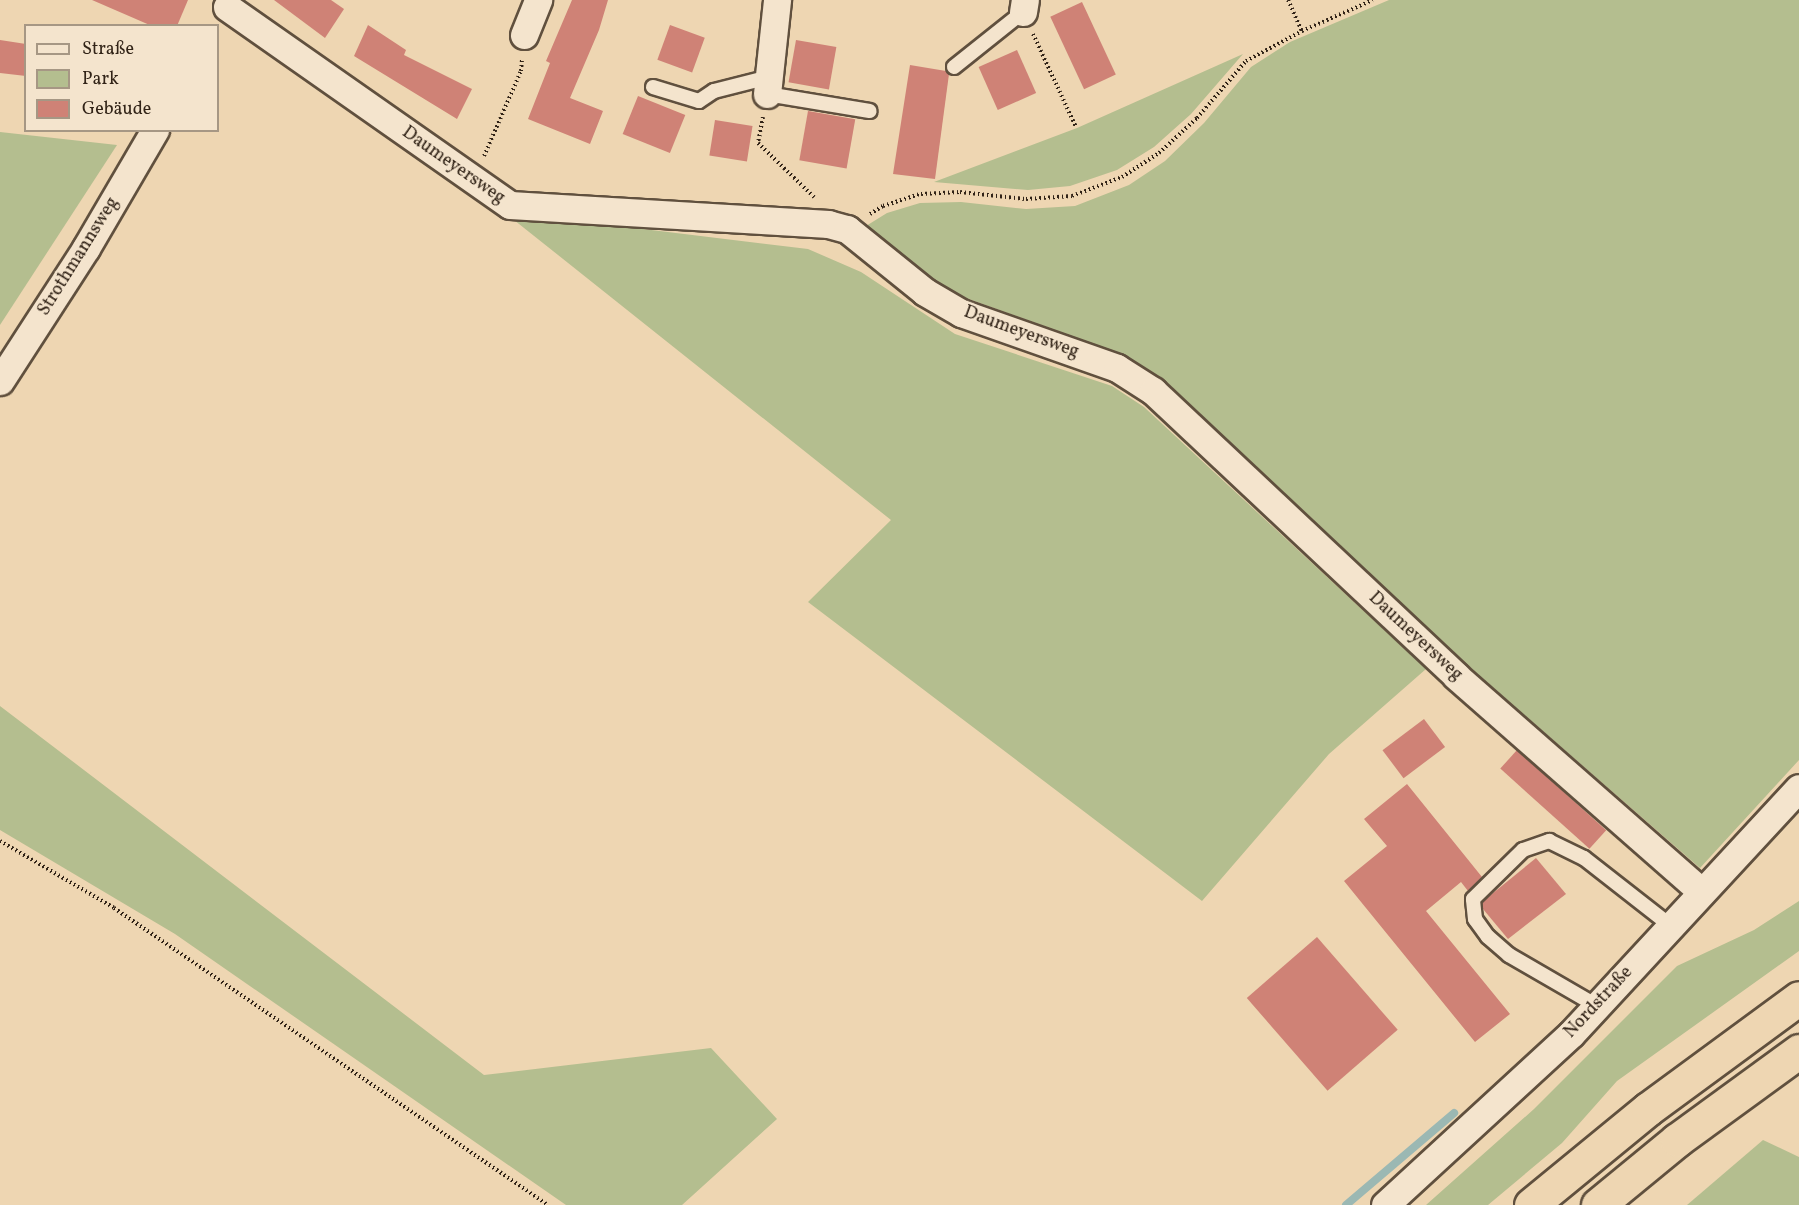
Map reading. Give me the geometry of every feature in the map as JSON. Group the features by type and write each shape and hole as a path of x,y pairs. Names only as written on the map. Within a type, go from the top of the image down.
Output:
{"highway":[{"path":"1531,1205 1648,1109 1799,998"},
{"path":"1598,1205 1677,1140 1799,1051"}],"street":[{"path":"524,35 538,0"},
{"path":"768,86 777,0"},
{"name":"Daumeyersweg","path":"225,11 473,182 510,205 828,224 847,229 925,292 961,313 1117,368 1153,391 1456,676 1702,892"},
{"name":"Strothmannsweg","path":"0,381 86,248 154,132"},
{"name":"Nordstraße","path":"1385,1205 1520,1082 1597,1006 1799,788"}],"lane":[{"path":"954,67 1024,6"},
{"path":"653,87 699,101 714,91 768,86 870,111"},
{"path":"1597,1006 1509,955 1488,938 1475,919 1473,900 1523,850 1549,841 1584,858 1671,926"}],"path":[{"path":"1288,0 1302,31"},
{"path":"768,86 759,143 847,229 883,206 921,194 960,192 1026,199 1072,196 1122,177 1159,153 1197,117 1246,61 1302,31 1373,0"},
{"path":"1024,6 1076,127"},
{"path":"473,182 521,71 524,35"},
{"path":"0,841 114,908 548,1205"}],"green space":[{"path":"1389,0 1799,0 1799,760 1700,868 1468,666 1163,379 1117,352 963,297 930,278 866,226 887,213 920,203 961,202 1026,209 1075,206 1129,185 1165,161 1204,123 1251,67 1290,42"},
{"path":"1243,54 1191,114 1154,147 1117,170 1070,186 1028,190 934,182 1077,128"},
{"path":"0,132 117,145 0,325"},
{"path":"504,212 808,249 861,272 955,334 1112,386 1144,407 1426,669 1329,754 1202,901 808,602 891,520"},
{"path":"0,706 484,1075 711,1048 777,1119 682,1205 566,1205 175,934 0,830"},
{"path":"1799,901 1799,951 1617,1081 1562,1143 1488,1205 1426,1205 1534,1109 1677,966 1754,930"},
{"path":"1763,1140 1799,1157 1799,1205 1687,1205"}],"building":[{"path":"92,0 188,0 178,24 147,24"},
{"path":"274,0 331,0 344,9 325,38"},
{"path":"572,0 608,0 599,30 570,98 603,111 590,144 528,119 550,63 546,61"},
{"path":"1082,2 1116,75 1084,89 1050,17"},
{"path":"368,25 406,50 404,55 472,89 457,119 354,56"},
{"path":"670,25 705,38 692,72 657,60"},
{"path":"0,40 24,44 24,76 0,73"},
{"path":"796,40 836,47 829,89 789,82"},
{"path":"1017,50 1036,93 998,110 979,67"},
{"path":"910,65 946,71 949,74 935,179 893,174"},
{"path":"638,96 685,115 670,153 623,134"},
{"path":"808,111 855,119 847,169 799,160"},
{"path":"715,120 753,126 747,162 709,156"},
{"path":"1424,719 1445,747 1404,778 1382,750"},
{"path":"1517,750 1606,830 1589,849 1500,769"},
{"path":"1407,784 1482,877 1468,891 1461,882 1426,911 1510,1014 1475,1042 1344,881 1387,846 1364,819"},
{"path":"1536,858 1566,894 1508,939 1483,909 1482,902"},
{"path":"1317,937 1398,1030 1328,1091 1247,998"}],"waterway":[{"path":"1346,1205 1454,1113"}]}
